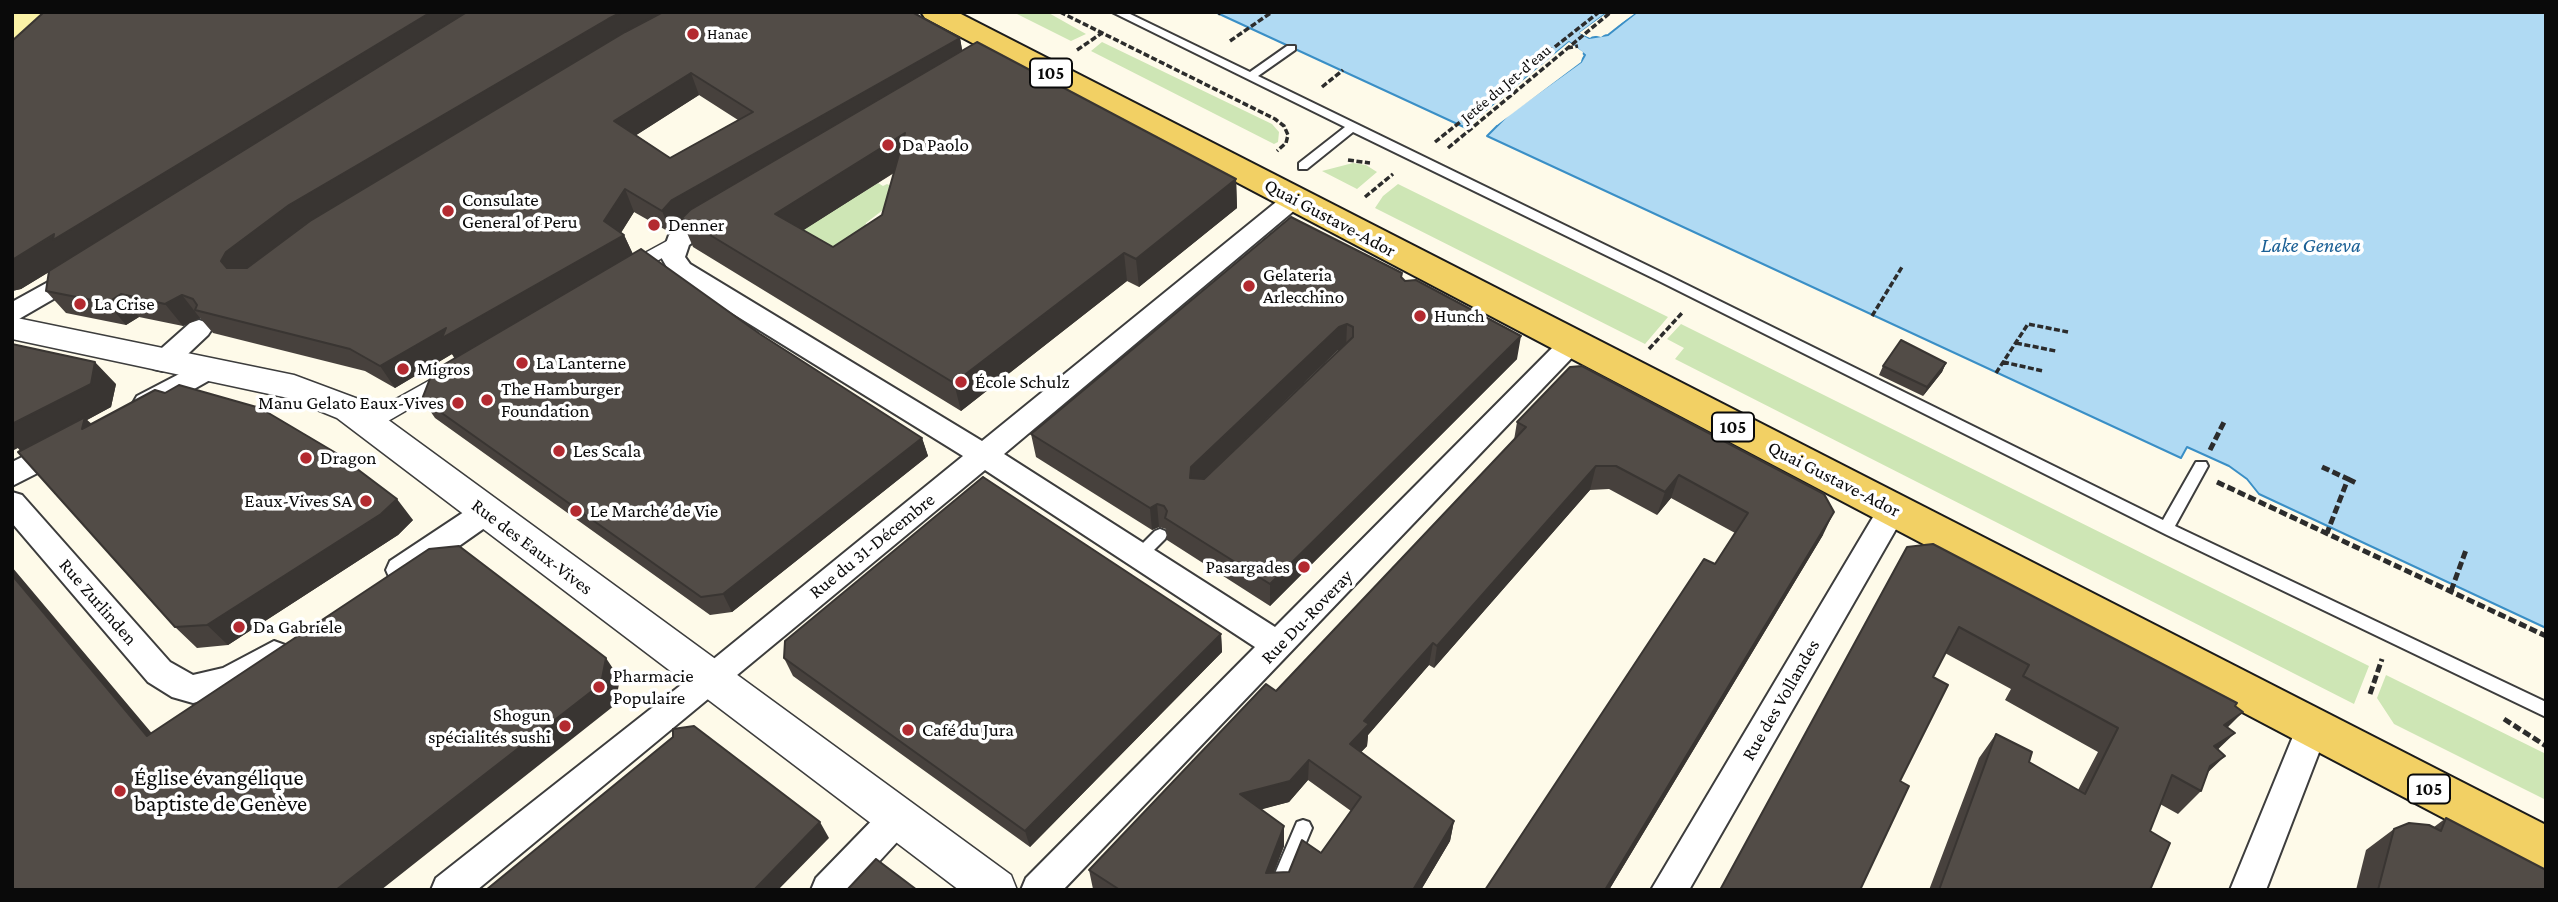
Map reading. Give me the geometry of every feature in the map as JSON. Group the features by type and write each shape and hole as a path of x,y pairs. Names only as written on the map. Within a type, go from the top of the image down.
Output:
{"main road":[{"path":"12,30 31,12"},
{"name":"Quai Gustave-Ador","path":"935,12 989,55 1294,199 1432,278 1573,343 2546,850"}],"street":[{"name":"Rue du 31-Décembre","path":"449,890 711,680 1294,199"},
{"path":"614,279 738,201"},
{"path":"678,241 673,257 681,271 983,455 1279,646"},
{"path":"12,314 94,263"},
{"name":"Rue des Eaux-Vives","path":"12,328 321,395 369,423 995,890"},
{"path":"163,362 199,329"},
{"name":"Rue Du-Roveray","path":"1039,890 1573,343"},
{"path":"369,423 463,368"},
{"path":"118,419 208,369"},
{"path":"12,475 83,438"},
{"name":"Rue Zurlinden","path":"12,503 159,671 183,687 193,689 230,680 303,635"},
{"name":"Rue des Vollandes","path":"1669,890 1892,510"},
{"path":"383,582 486,512"},
{"path":"2248,890 2312,729"},
{"path":"829,890 897,818"}],"lane":[{"path":"1117,12 2166,528 2546,710"},
{"path":"1250,77 1291,48"},
{"path":"1303,166 1352,127"},
{"path":"2166,528 2199,470"},
{"path":"1139,556 1160,535"},
{"path":"1277,890 1303,828"}],"path":[{"path":"1060,12 1275,119 1284,125 1288,135 1286,143 1277,152"},
{"path":"1250,27 1272,12"},
{"path":"1459,124 1599,12"},
{"name":"Jetée du Jet-d'eau","path":"1454,143 1611,12"},
{"path":"1077,50 1104,32"},
{"path":"1569,46 1573,49 1578,46"},
{"path":"1365,197 1393,174"},
{"path":"1872,316 1902,267"},
{"path":"1647,351 1682,313"},
{"path":"1996,373 2028,324 2068,332"},
{"path":"2016,343 2056,351"},
{"path":"2003,362 2043,371"},
{"path":"2225,419 2199,470 2546,636"},
{"path":"2322,467 2358,484"},
{"path":"2327,533 2348,479"},
{"path":"2451,591 2466,550"},
{"path":"2370,694 2382,659"}],"green space":[{"path":"1013,12 1047,12 1086,34 1071,41"},
{"path":"1102,42 1272,124 1279,132 1278,142 1274,144 1091,51"},
{"path":"1353,163 1366,165 1377,172 1357,189 1322,171"},
{"path":"878,183 883,186 887,184 905,193 866,223 864,235 841,276 782,241"},
{"path":"1398,184 1668,317 1645,344 1375,208 1383,196"},
{"path":"1681,324 2369,666 2354,704 1675,359 1684,348 1667,339"},
{"path":"2386,675 2544,753 2546,800 2394,724 2377,698"}],"water":[{"name":"Lake Geneva","path":"1215,12 1608,12 1580,33 1589,38 1608,35 1637,12 2546,12 2546,628 2259,494 2247,479 2229,466 2187,447 2181,458 1487,136 1509,114 1581,62 1585,55 1569,42 1466,128"}],"pier":[{"path":"1608,12 1618,12 1594,34 1597,35 1624,12 1628,13 1609,29 1631,12 1637,12 1601,37 1593,35 1590,38 1579,33"},
{"path":"1569,42 1583,52 1581,62 1497,125 1492,124 1578,59 1581,55 1570,46 1470,129 1466,128"}],"building":[{"path":"44,12 431,12 53,240 54,234 12,260 12,41"},
{"path":"467,12 622,12 289,205 226,252 221,261 227,268 247,268 310,221 625,32 663,12 912,12 960,38 672,200 662,211 625,189 604,221 624,235 442,338 446,328 380,366 350,349 195,310 197,305 193,299 182,295 165,304 121,294 107,303 46,291 49,271","holes":["691,73 753,112 670,158 614,121"]},
{"path":"977,42 1236,179 1136,259 1124,253 954,383 682,218 690,210","holes":["905,133 882,215 833,247 775,214"]},
{"path":"1291,217 1402,273 1401,277 1405,281 1416,280 1521,336 1270,584 1165,518 1167,511 1164,506 1157,504 1150,508 1031,434","holes":["1347,324 1353,327 1353,337 1204,479 1190,478 1191,467 1339,327"]},
{"path":"641,249 760,334 922,438 723,594 701,597 422,399 433,371"},
{"path":"1901,340 1946,363 1927,387 1883,366"},
{"path":"12,344 95,362 91,384 12,424"},
{"path":"1582,366 1824,494 1834,512 1605,890 1485,890 1704,559 1715,564 1748,513 1679,475 1665,492 1616,466 1596,466 1437,646 1433,643 1399,681 1364,721 1369,724 1350,744 1454,821 1413,890 1120,890 1089,870 1266,684 1276,691 1526,427 1517,422 1570,367","holes":["1309,760 1361,797 1321,853 1302,840 1289,872 1266,873 1284,826 1240,794 1290,781"]},
{"path":"179,385 260,408 336,453 397,499 381,514 207,625 175,627 18,452 85,417 82,429 155,390 165,393"},
{"path":"983,477 1221,634 1025,831 784,658 785,641"},
{"path":"1933,544 2237,703 2235,706 2243,712 2224,725 2235,733 2214,746 2225,756 2210,766 2201,791 2172,775 2150,831 2170,843 2150,890 1939,890 1996,734 2032,752 2029,762 2085,794 2118,728 2023,676 2029,665 1959,627 1933,677 1948,685 1900,781 1909,786 1860,890 1720,890 1907,547"},
{"path":"459,546 606,658 601,684 336,890 12,890 12,575 147,736 429,549"},
{"path":"694,726 820,822 754,890 486,890 673,737 673,729"},
{"path":"2446,818 2546,870 2546,890 2378,890 2394,829 2409,823 2429,825 2441,831"},
{"path":"876,859 917,890 847,890"}],"place":[{"name":"Hanae","path":"693,34"},
{"name":"Da Paolo","path":"888,145"},
{"name":"Consulate General of Peru","path":"448,211"},
{"name":"Denner","path":"654,225"},
{"name":"Gelateria Arlecchino","path":"1249,286"},
{"name":"La Crise","path":"80,304"},
{"name":"Hunch","path":"1420,316"},
{"name":"La Lanterne","path":"522,363"},
{"name":"Migros","path":"403,369"},
{"name":"École Schulz","path":"961,382"},
{"name":"The Hamburger Foundation","path":"487,400"},
{"name":"Manu Gelato Eaux-Vives","path":"458,403"},
{"name":"Les Scala","path":"559,451"},
{"name":"Dragon","path":"306,458"},
{"name":"Eaux-Vives SA","path":"366,501"},
{"name":"Le Marché de Vie","path":"576,511"},
{"name":"Pasargades","path":"1304,567"},
{"name":"Da Gabriele","path":"239,627"},
{"name":"Pharmacie Populaire","path":"599,687"},
{"name":"Shogun spécialités sushi","path":"565,726"},
{"name":"Café du Jura","path":"908,730"},
{"name":"Église évangélique baptiste de Genève","path":"120,791"}]}
